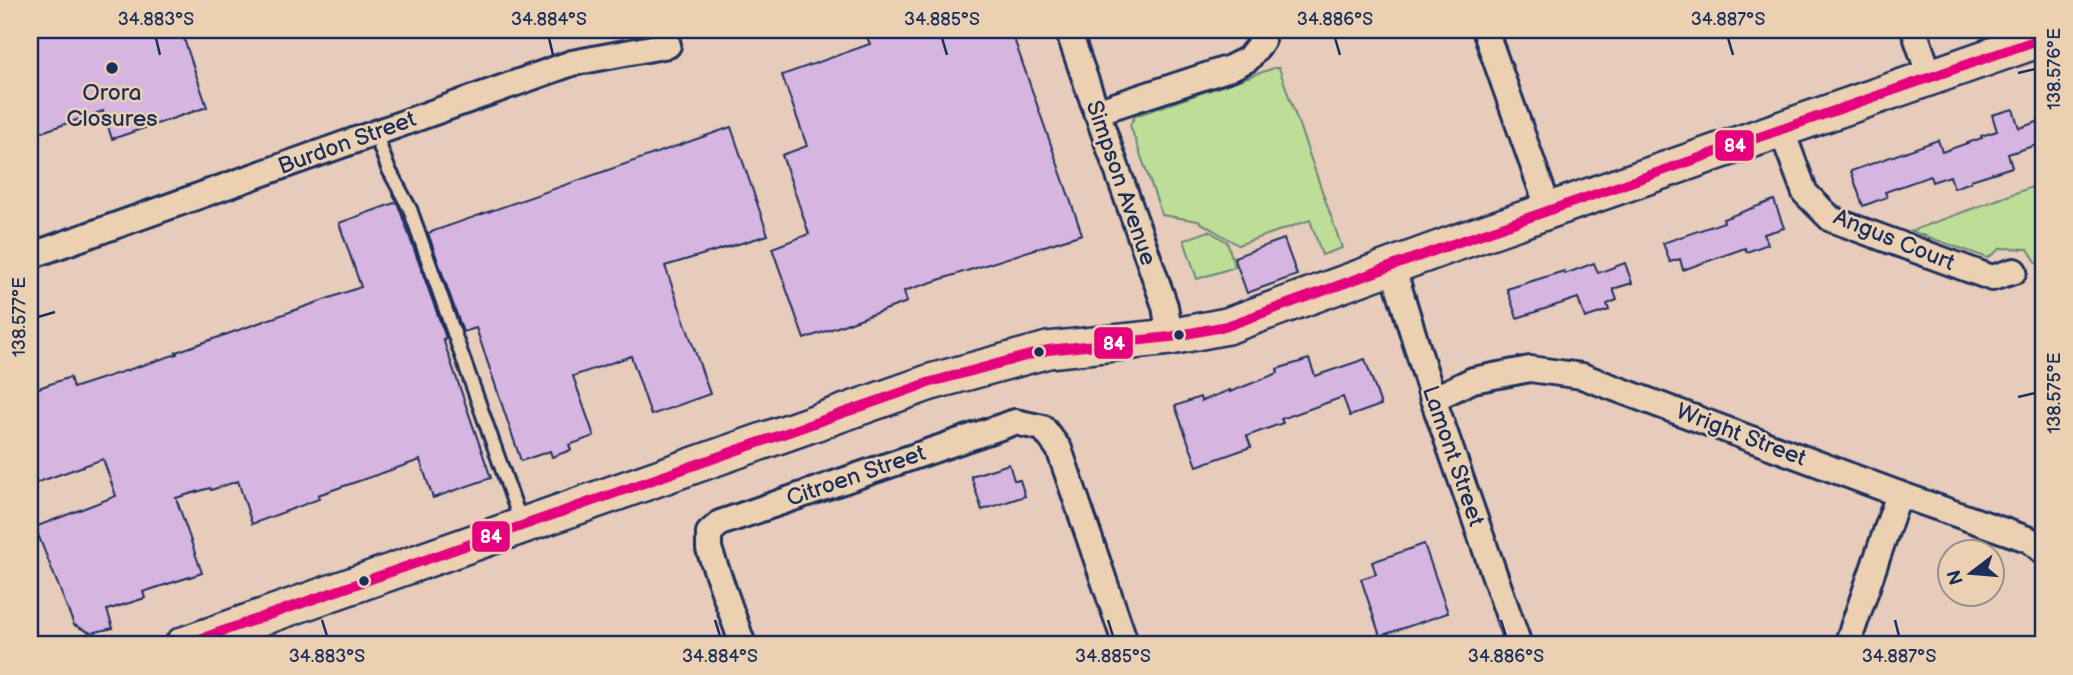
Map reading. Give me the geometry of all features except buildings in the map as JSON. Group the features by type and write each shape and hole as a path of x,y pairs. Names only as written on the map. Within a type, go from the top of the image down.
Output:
{"street":[{"name":"Simpson Avenue","path":"1068,30 1165,306 1170,337"},
{"path":"1096,112 1230,68 1248,59 1262,41 1261,30"},
{"path":"1485,30 1549,210"},
{"path":"1914,30 1930,76"},
{"path":"183,645 931,382 1048,350 1170,337 1227,326 1392,265 2043,38"},
{"name":"Burdon Street","path":"30,256 572,63 668,45"},
{"name":"Angus Court","path":"1781,129 1805,193 1831,219 1992,278 2014,271"},
{"name":"Lamont Street","path":"1392,265 1433,399 1519,645"},
{"name":"Wright Street","path":"1433,399 1473,380 1530,369 1582,376 2031,540 2043,551"},
{"name":"Citroen Street","path":"743,645 709,549 709,533 720,523 1015,422 1043,428 1059,449 1126,645"},
{"path":"1847,645 1899,494"}],"lane":[{"path":"375,134 388,168 410,209 522,526"}],"green space":[{"path":"1279,68 1342,248 1322,255 1310,220 1238,245 1198,221 1162,215 1130,125 1135,116"},
{"path":"2043,183 2043,310 2036,295 2040,268 2028,249 2001,248 1988,258 1911,231"},
{"path":"1209,231 1227,242 1235,267 1197,279 1184,240"}],"transit line":[{"name":"84","path":"183,645 931,382 1048,350 1170,337 1227,326 1450,245 2043,38"}],"place":[{"name":"Orora Closures","path":"112,68"}]}
